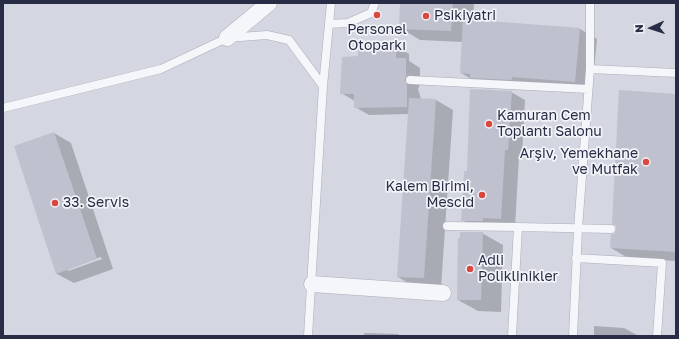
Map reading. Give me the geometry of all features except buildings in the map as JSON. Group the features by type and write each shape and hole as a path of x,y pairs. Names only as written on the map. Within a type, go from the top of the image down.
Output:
{"street":[{"path":"227,38 269,3"},
{"path":"312,284 443,293"}],"lane":[{"path":"308,336 323,86 331,3"},
{"path":"329,24 348,23 371,13 375,3"},
{"path":"573,336 576,258 590,69 590,3"},
{"path":"3,108 161,70 227,38 267,35 289,40 323,86"},
{"path":"590,69 676,73"},
{"path":"410,80 588,89"},
{"path":"447,226 611,229"},
{"path":"512,336 518,227"},
{"path":"576,258 662,263 657,336"}],"shaded area":[{"path":"3,3 676,3 676,336 3,336"}],"place":[{"name":"Personel Otoparkı","path":"377,15"},
{"name":"Psikiyatri","path":"426,16"},
{"name":"Kamuran Cem Toplantı Salonu","path":"489,124"},
{"name":"Arşiv, Yemekhane ve Mutfak","path":"646,162"},
{"name":"Kalem Birimi, Mescid","path":"482,195"},
{"name":"33. Servis","path":"55,203"},
{"name":"Adli Poliklinikler","path":"470,269"}]}
